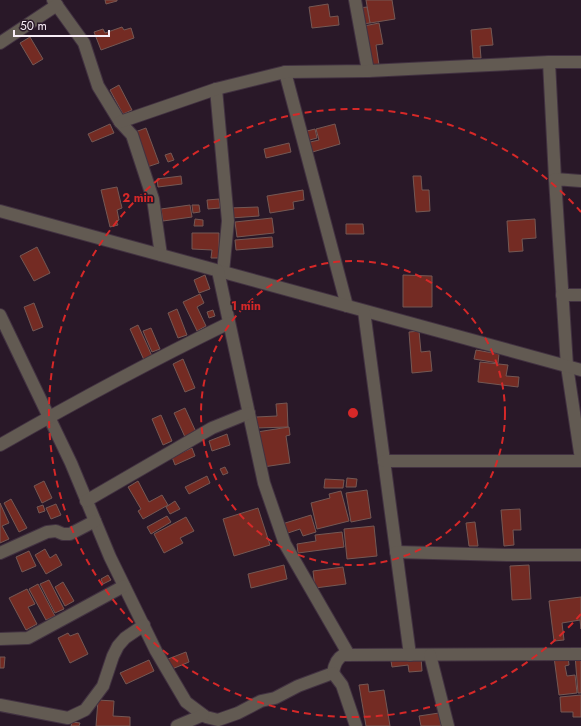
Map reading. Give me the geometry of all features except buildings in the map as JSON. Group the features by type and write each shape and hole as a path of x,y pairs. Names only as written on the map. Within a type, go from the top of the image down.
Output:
{"street":[{"path":"355,0 368,71"},
{"path":"0,43 55,3 84,43 98,86 120,122 132,135 153,199 161,255"},
{"path":"384,461 581,460 567,366 549,62"},
{"path":"120,122 216,89 285,72 368,71 549,62 581,62"},
{"path":"285,72 347,306"},
{"path":"216,89 228,221 220,272 229,323 264,483 285,544 350,655"},
{"path":"555,179 581,181"},
{"path":"0,211 581,370"},
{"path":"562,295 581,295"},
{"path":"364,311 410,655"},
{"path":"0,316 71,463 86,501 124,586 156,651 186,702 203,715 218,720 238,713 261,701 275,698 298,686 333,673"},
{"path":"0,445 140,367 229,323"},
{"path":"86,501 212,428 249,414"},
{"path":"0,553 47,532 56,531 63,534 70,534 95,521"},
{"path":"396,552 506,555 581,554"},
{"path":"0,639 28,638 124,586"},
{"path":"0,705 68,718 85,710 103,686 118,646 125,638 144,625"},
{"path":"356,726 342,685 333,673 334,667 339,658 343,655 581,654"},
{"path":"430,655 448,726"},
{"path":"177,726 203,715"}]}
